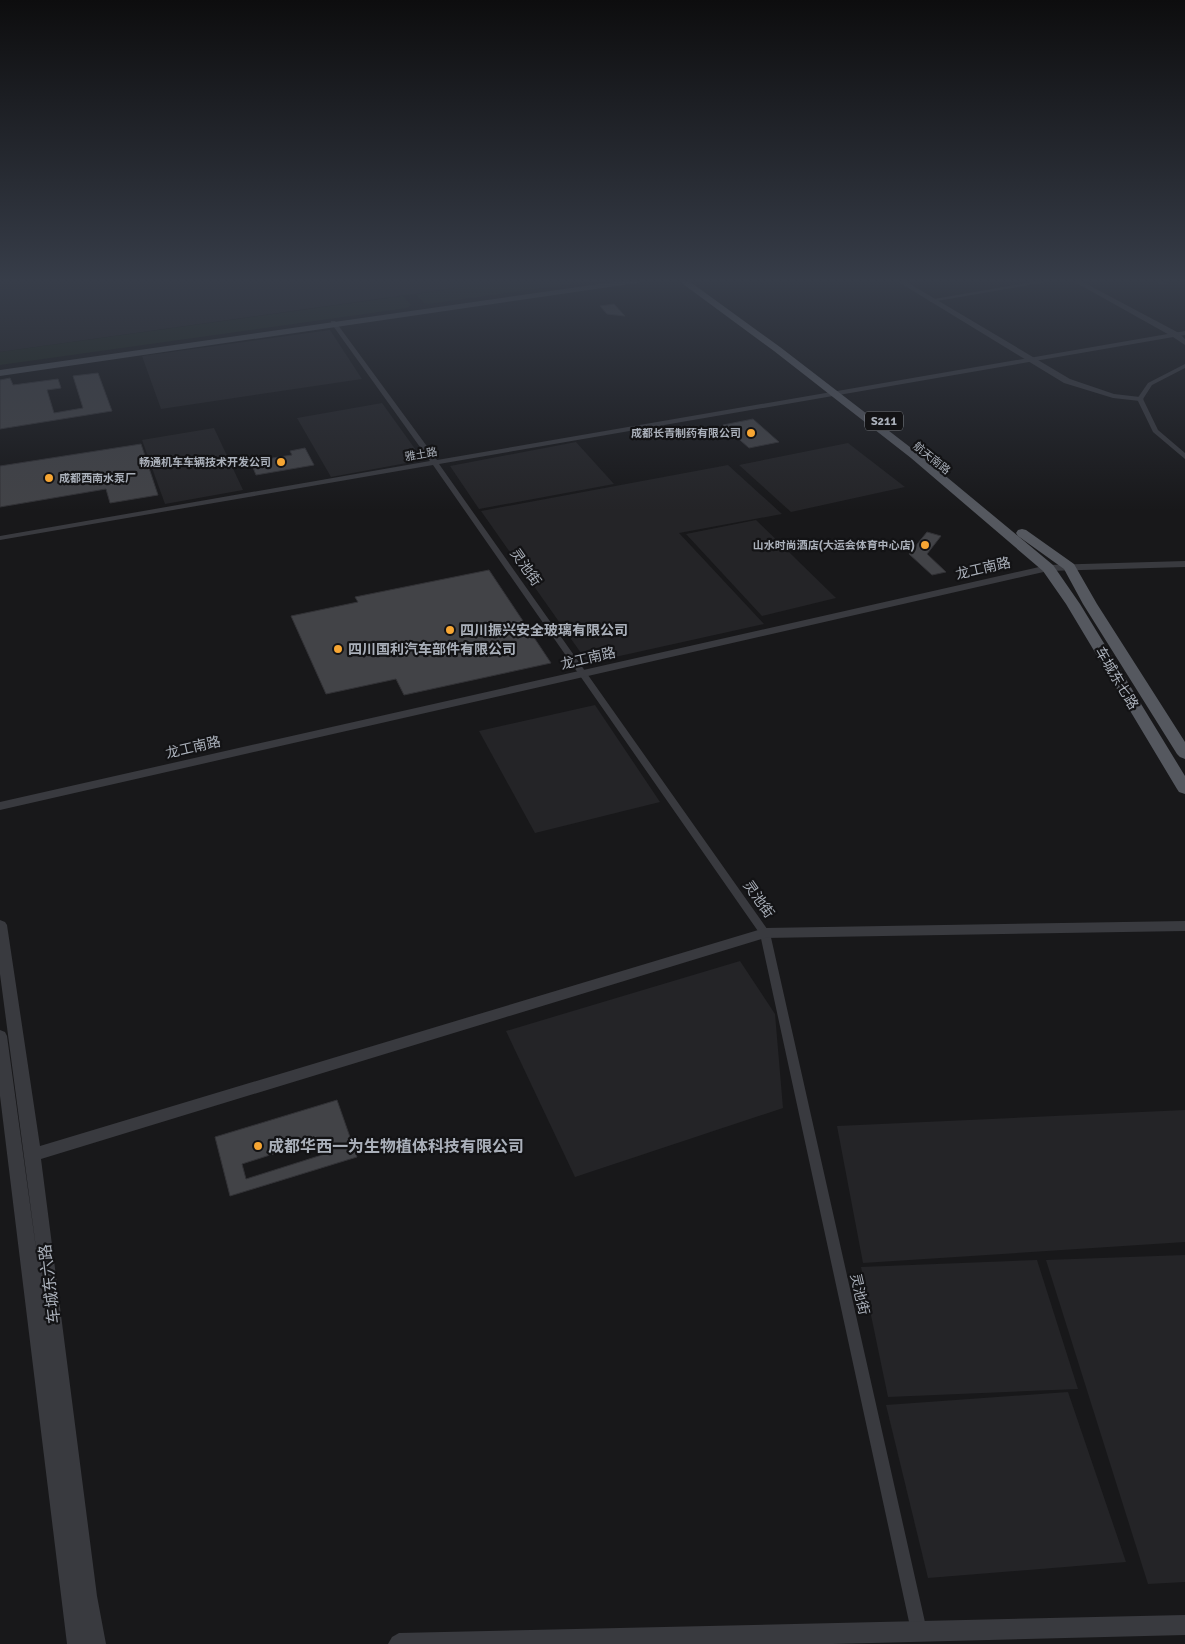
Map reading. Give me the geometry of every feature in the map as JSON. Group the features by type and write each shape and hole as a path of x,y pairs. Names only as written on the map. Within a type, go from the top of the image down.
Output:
{"main road":[{"path":"0,371 94,358"},
{"name":"航天南路","path":"791,358 927,453 1021,532 1068,567"},
{"name":"航天南路","path":"795,358 839,392 1048,568"},
{"name":"车城东七路","path":"1068,567 1185,754"},
{"name":"车城东七路","path":"1048,568 1073,604 1185,790"}],"street":[{"name":"灵池街","path":"359,358 435,463 764,933 919,1631"},
{"path":"1025,358 1067,381 1113,396 1140,399"},
{"name":"雅土路","path":"0,538 1042,358"},
{"path":"1140,399 1150,384 1185,366"},
{"path":"1140,399 1155,431 1185,457"},
{"name":"龙工南路","path":"0,806 1048,568 1185,564"},
{"name":"车城东六路","path":"0,925 33,1155 87,1596 95,1644"},
{"path":"33,1155 764,933 1185,926"},
{"name":"车城东六路","path":"0,1036 78,1644"},
{"path":"399,1644 1185,1624"}],"shaded area":[{"path":"0,358 52,358 0,365"},
{"path":"143,358 348,358 362,379 161,409"},
{"path":"382,403 423,460 331,477 297,418"},
{"path":"214,428 243,490 165,504 142,440"},
{"path":"576,442 614,484 479,509 450,466"},
{"path":"848,443 905,487 791,512 739,465"},
{"path":"728,465 782,514 679,533 764,624 588,663 481,511"},
{"path":"756,520 836,598 762,616 686,534"},
{"path":"595,705 660,802 535,833 479,731"},
{"path":"740,961 775,1014 783,1108 575,1177 506,1031"},
{"path":"1185,1110 1185,1242 863,1263 837,1126"},
{"path":"1185,1255 1185,1582 1148,1584 1046,1260"},
{"path":"1037,1260 1078,1389 888,1397 861,1267"},
{"path":"1068,1392 1126,1562 928,1578 886,1405"}],"building":[{"path":"98,373 112,411 0,429 0,380 10,378 13,385 58,379 61,388 47,390 54,413 83,408 73,376"},
{"name":"成都长青制药有限公司","path":"753,419 779,442 749,448 723,425"},
{"path":"141,444 158,495 110,503 106,489 0,507 0,466"},
{"name":"畅通机车车辆技术开发公司","path":"305,448 314,465 256,475 249,458 265,456 266,459 292,455 290,451"},
{"name":"山水时尚酒店(大运会体育中心店)","path":"927,532 941,536 927,554 946,572 932,575 909,554"},
{"name":"四川振兴安全玻璃有限公司","path":"489,570 551,663 404,695 396,679 326,694 291,616 358,602 355,597"},
{"name":"成都华西一为生物植体科技有限公司","path":"337,1100 357,1157 230,1196 215,1137","holes":["323,1138 328,1153 246,1179 242,1164"]}],"place":[{"name":"成都长青制药有限公司","path":"751,433"},
{"name":"畅通机车车辆技术开发公司","path":"281,462"},
{"name":"成都西南水泵厂","path":"49,478"},
{"name":"山水时尚酒店(大运会体育中心店)","path":"925,545"},
{"name":"四川振兴安全玻璃有限公司","path":"450,630"},
{"name":"四川国利汽车部件有限公司","path":"338,649"},
{"name":"成都华西一为生物植体科技有限公司","path":"258,1146"}]}
